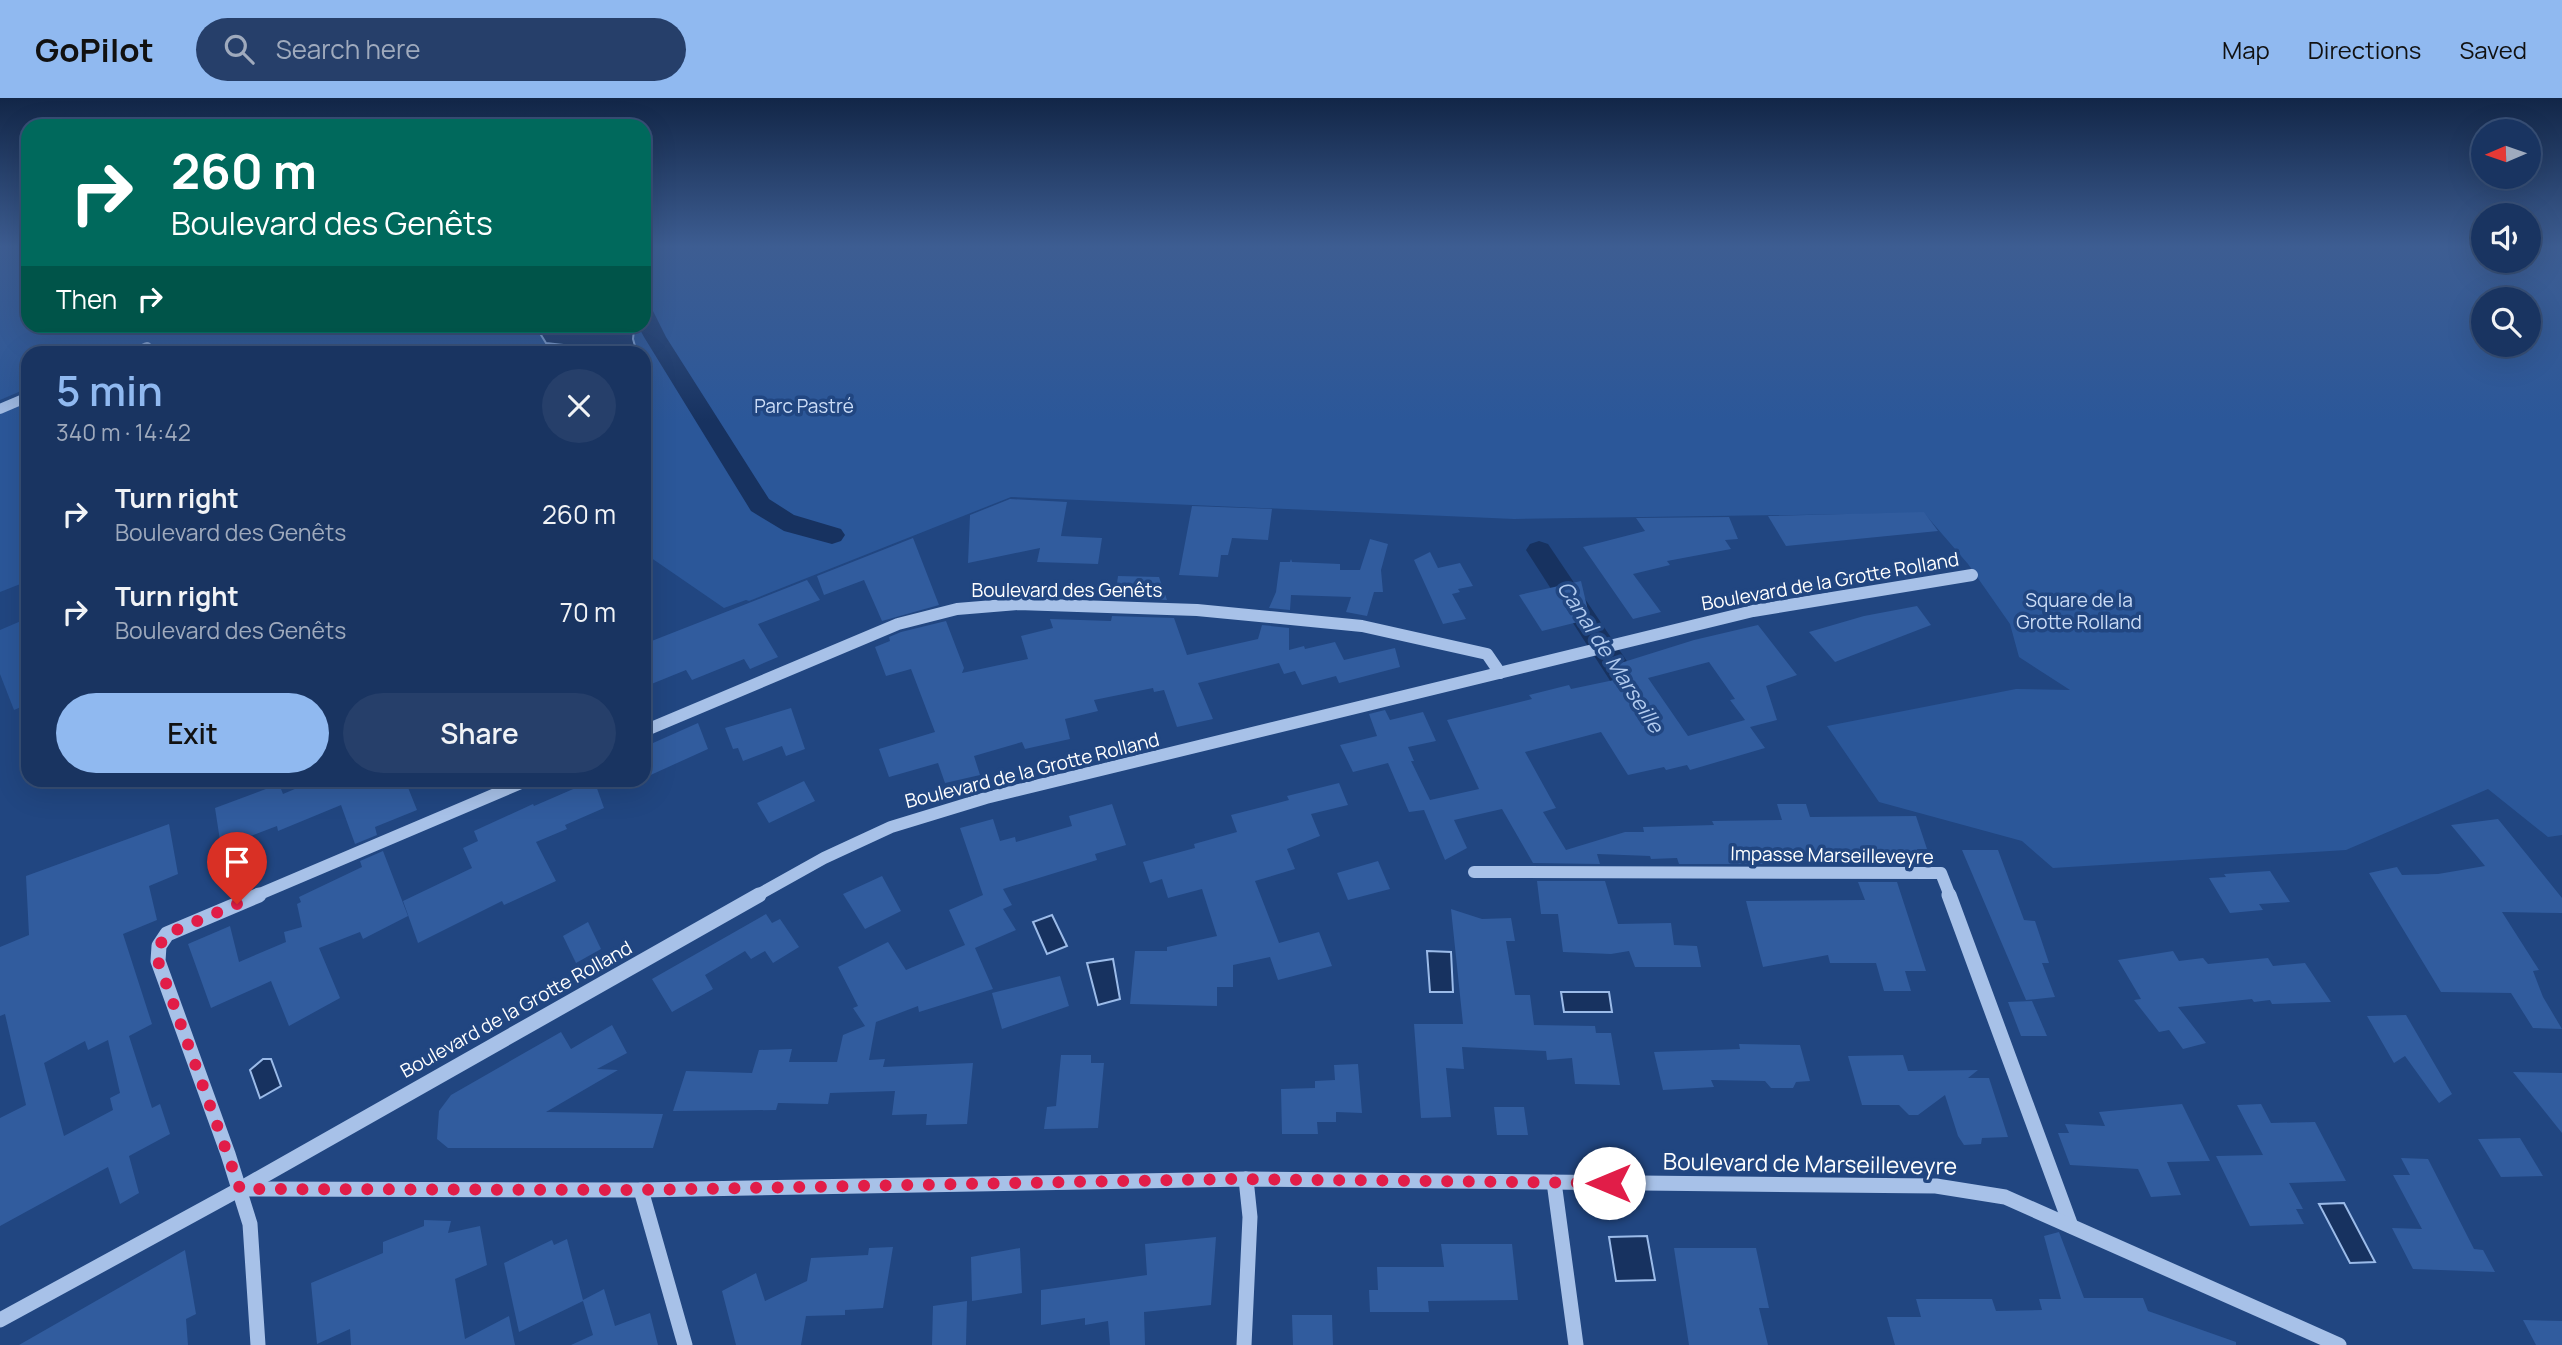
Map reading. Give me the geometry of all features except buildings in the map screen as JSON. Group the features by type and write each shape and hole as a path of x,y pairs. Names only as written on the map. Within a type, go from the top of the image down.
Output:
{"street":[{"path":"0,409 21,400"},
{"name":"Boulevard de la Grotte Rolland","path":"0,1320 240,1189 824,858 891,827 986,798 1753,611 1972,575"},
{"name":"Boulevard des Genêts","path":"651,728 898,624 957,609 1018,604 1197,610 1362,626 1487,654 1500,673"},
{"path":"258,1345 250,1223 158,961 159,946 167,934 512,787"},
{"name":"Impasse Marseilleveyre","path":"1474,872 1941,873 2071,1226"},
{"path":"1244,1345 1250,1217 1246,1179"},
{"name":"Boulevard de Marseilleveyre","path":"240,1189 641,1190 1246,1179 1936,1186 2005,1197 2339,1345"},
{"path":"1555,1182 1576,1345"},
{"path":"641,1190 685,1345"}],"green space":[{"name":"Parc Pastré","path":"0,304 21,304 21,333 651,333 651,304 2471,304 2471,357 2541,357 2541,304 2562,304 2562,835 2548,837 2488,789 2346,850 2053,868 2022,841 1879,802 1827,726 2016,689 2070,690 2019,657 2010,624 1968,564 1924,513 1514,519 1011,497 749,601 724,608 651,558 651,346 21,346 21,391 0,400"},
{"path":"21,397 21,584 0,592 0,409"},
{"path":"21,621 21,707 14,710 0,674 0,630"}],"shaded area":[{"path":"540,333 634,333 635,346 563,346 546,343"},
{"path":"1052,915 1067,946 1047,954 1033,922"},
{"path":"1427,951 1451,952 1453,992 1430,992"},
{"path":"1113,959 1120,999 1098,1005 1087,963"},
{"path":"1561,992 1609,992 1612,1012 1564,1012"},
{"path":"263,1059 271,1059 281,1086 260,1098 250,1070"},
{"path":"2344,1203 2375,1262 2350,1263 2319,1204"},
{"path":"1647,1236 1655,1280 1616,1281 1609,1237"}],"waterway":[{"name":"Canal de Marseille","path":"651,329 760,505 785,521 832,535"},
{"name":"Canal de Marseille","path":"1539,550 1637,699"}],"route":[{"path":"237,904 167,934 159,946 158,961 240,1189 641,1190 1233,1179 1609,1183"}],"park label":[{"name":"Square de la Grotte Rolland","path":"2079,611"}]}
